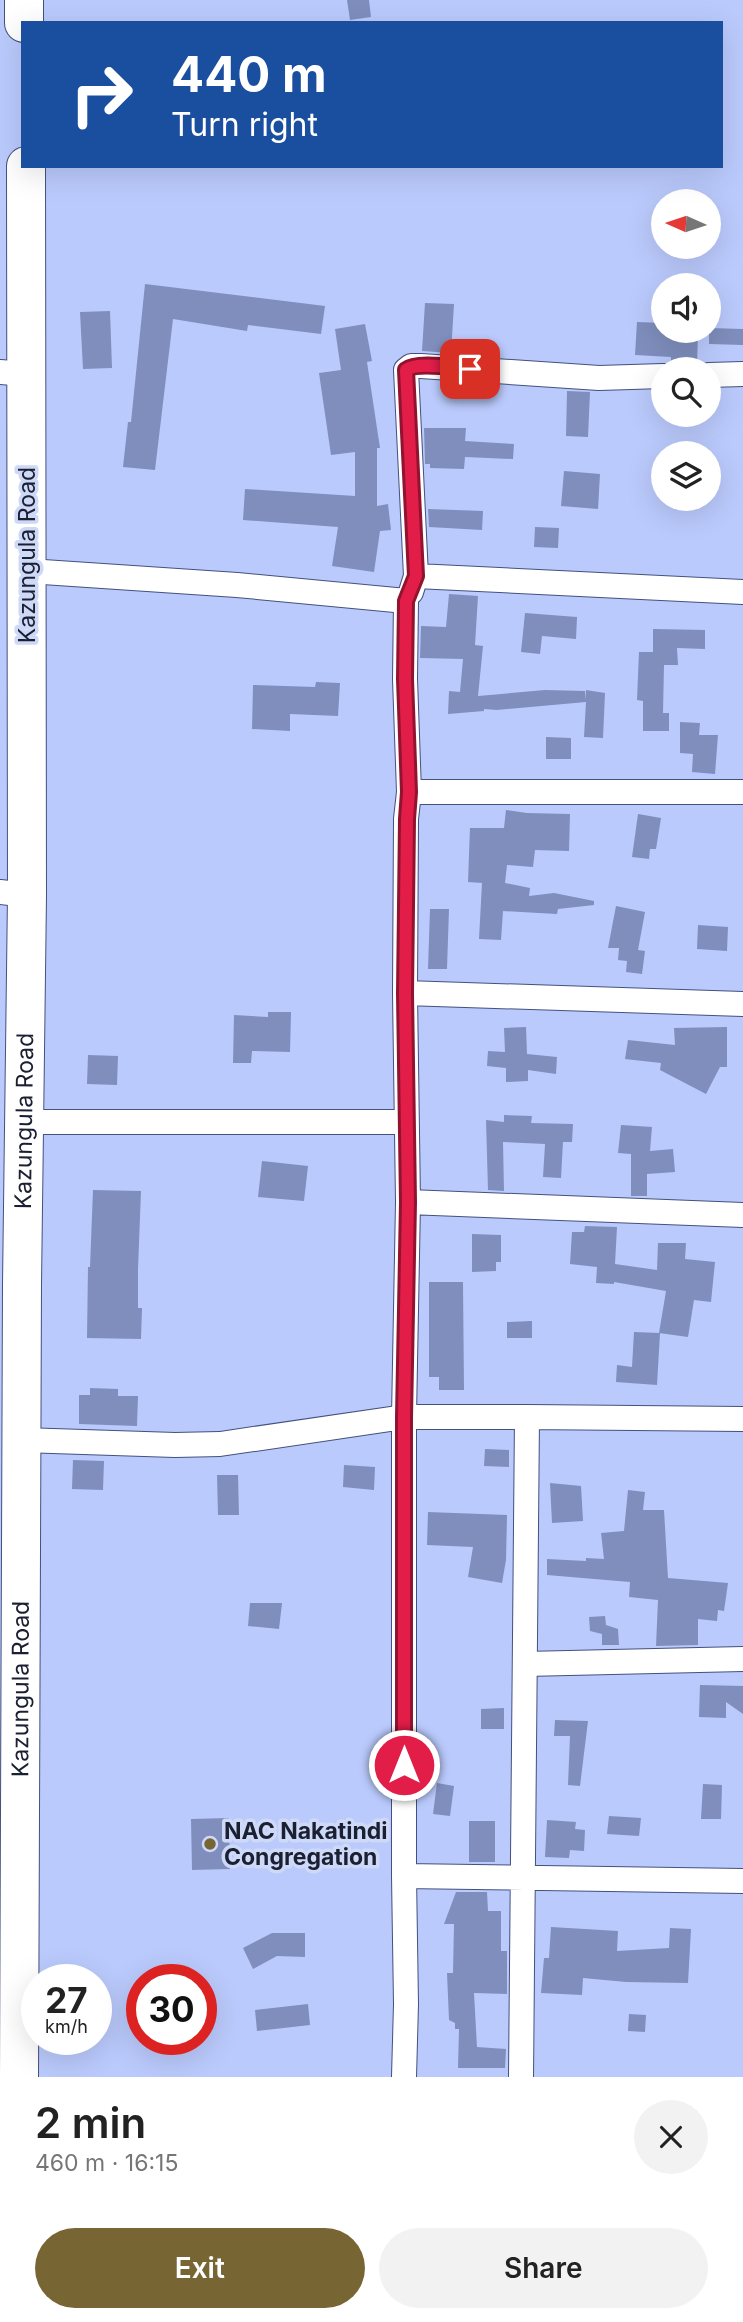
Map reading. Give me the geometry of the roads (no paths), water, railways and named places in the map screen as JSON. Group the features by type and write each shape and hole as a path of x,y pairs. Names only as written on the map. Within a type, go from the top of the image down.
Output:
{"highway":[{"path":"24,0 24,21"},
{"name":"Kazungula Road","path":"19,2077 23,1440 11,1285 24,1122 14,893 28,571 13,373 26,168"}],"street":[{"path":"404,2077 404,1417 408,1202 405,993 409,792 405,679 406,601 416,576 406,370 411,366 421,366 600,378 651,376"},
{"path":"721,375 743,374"},
{"path":"28,571 236,585 406,601"},
{"path":"416,576 743,592"},
{"path":"409,792 743,792"},
{"path":"405,993 743,1004"},
{"path":"24,1122 406,1122"},
{"path":"408,1202 743,1215"},
{"path":"23,1440 165,1445 220,1444 404,1417 743,1419"},
{"path":"521,2077 527,1417"},
{"path":"525,1664 743,1659"},
{"path":"404,1876 743,1881"}],"place":[{"name":"NAC Nakatindi Congregation","path":"210,1844"}]}
